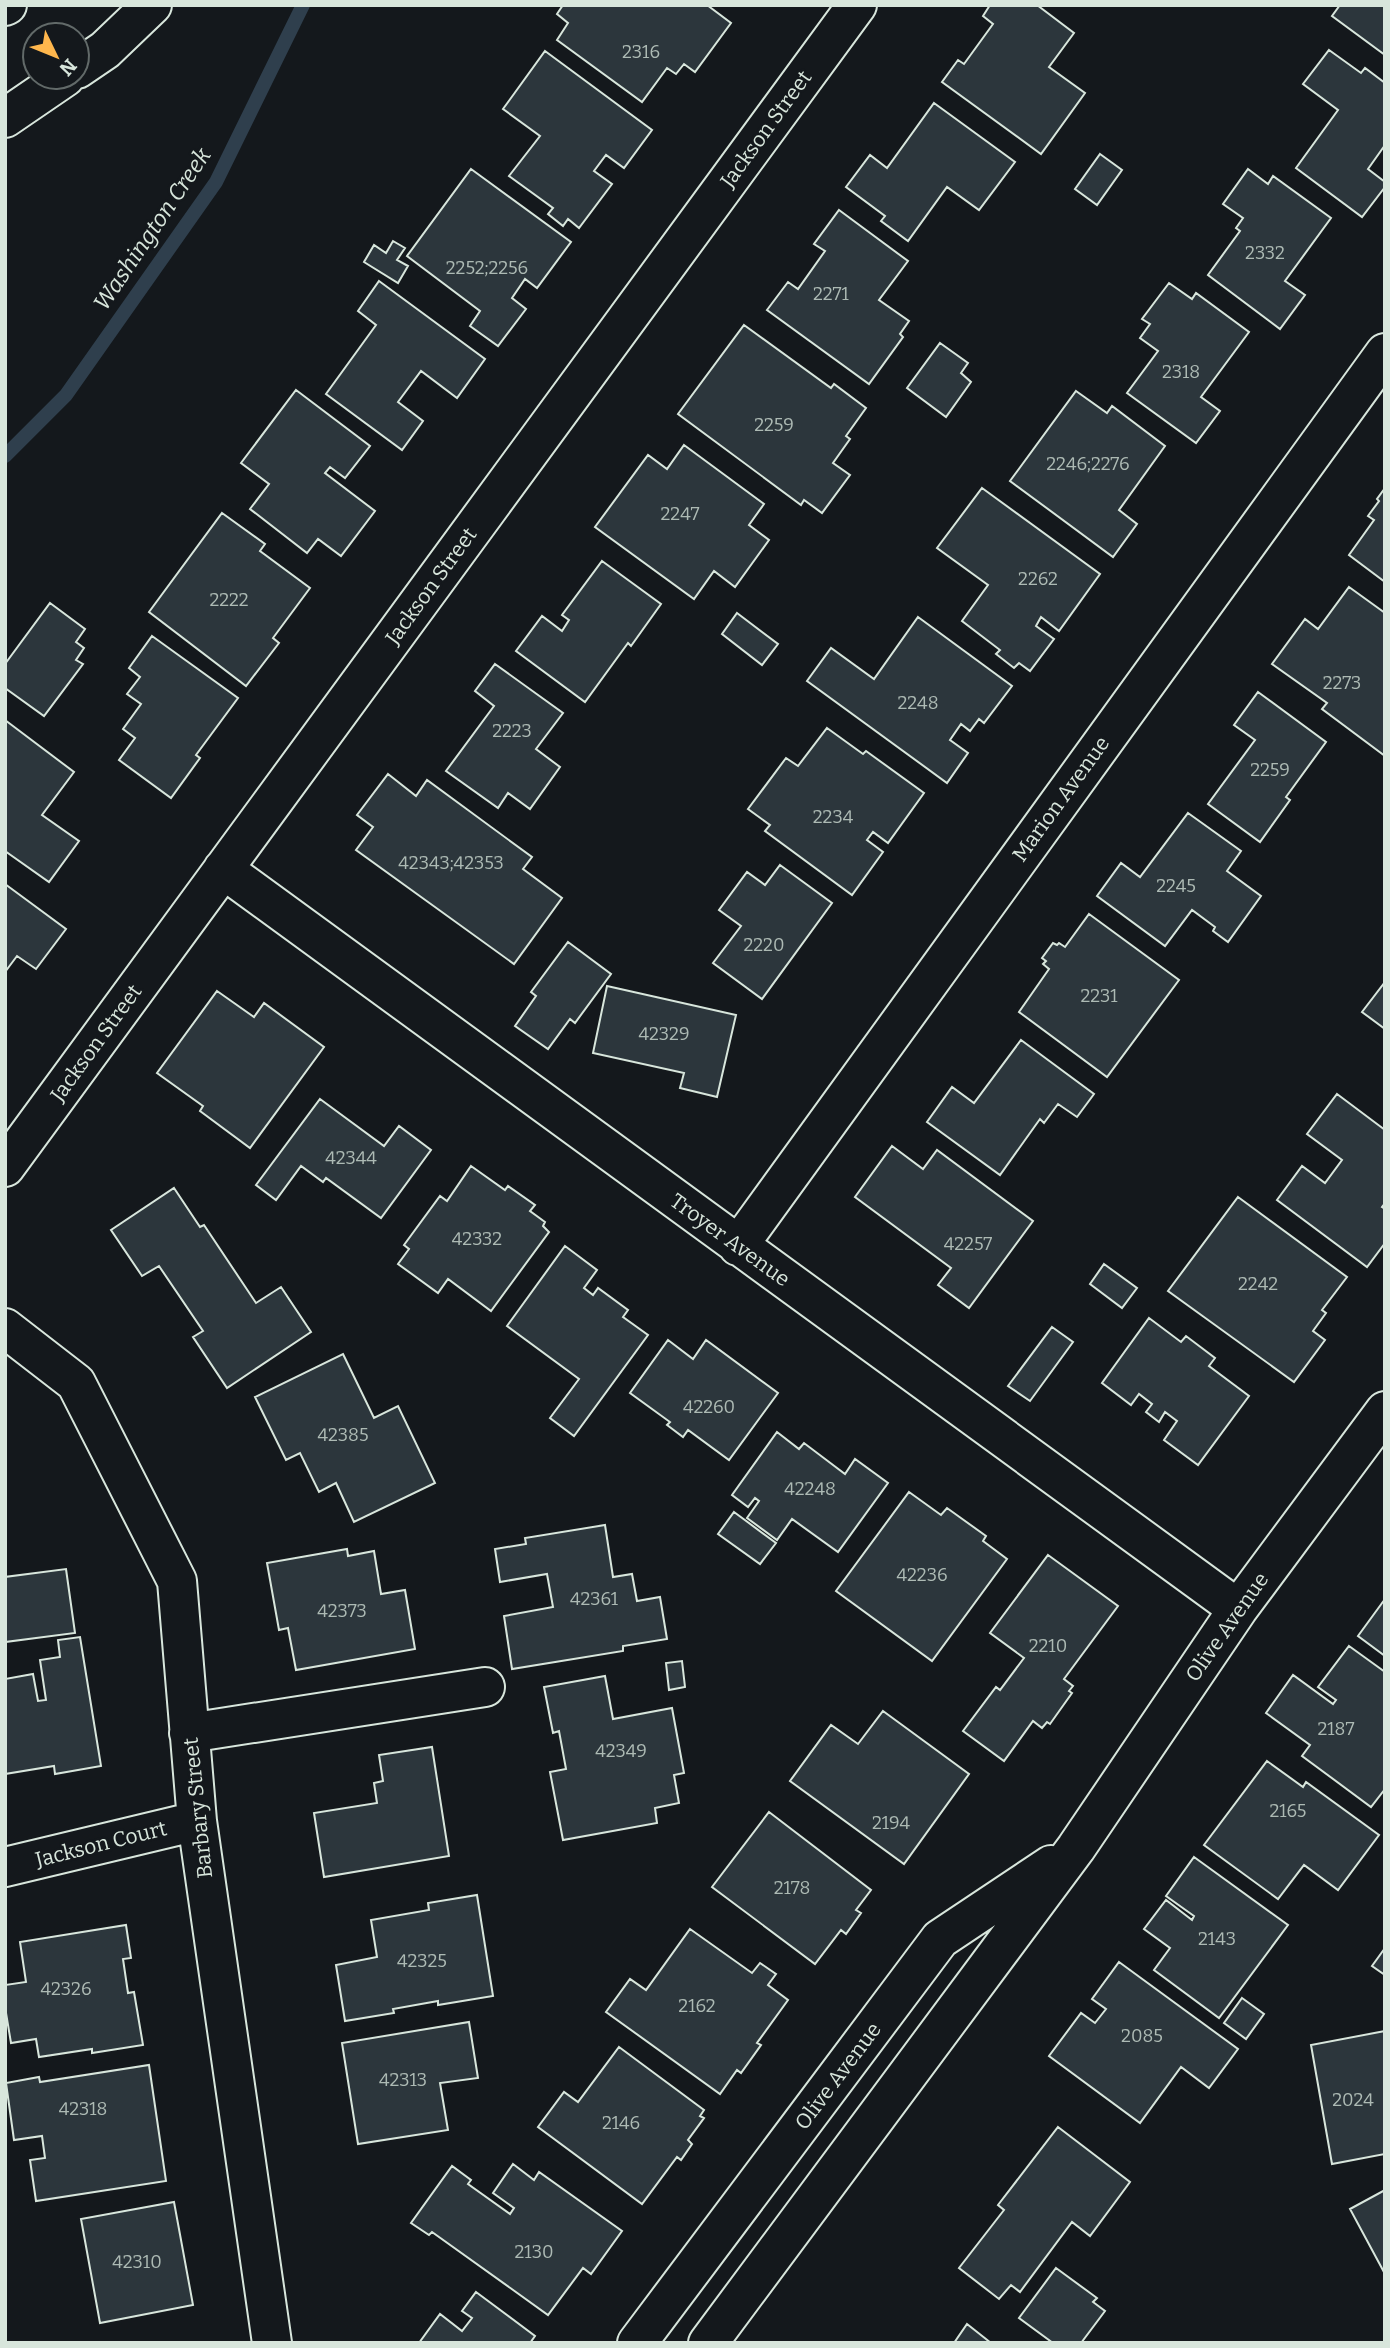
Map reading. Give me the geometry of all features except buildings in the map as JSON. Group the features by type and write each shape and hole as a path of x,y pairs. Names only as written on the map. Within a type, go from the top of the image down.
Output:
{"main road":[{"path":"91,60 105,50 152,5"},
{"name":"Jackson Street","path":"5,1167 857,5"},
{"path":"5,118 45,91"},
{"name":"Marion Avenue","path":"738,1246 1385,353"},
{"name":"Troyer Avenue","path":"223,869 1238,1609"},
{"name":"Barbary Street","path":"5,1328 76,1383 177,1581 197,1821 272,2343"},
{"name":"Olive Avenue","path":"708,2343 1076,1848 1238,1609 1385,1411"},
{"path":"190,1733 485,1687"},
{"name":"Jackson Court","path":"5,1867 197,1821"},
{"name":"Olive Avenue","path":"638,2343 940,1939 1076,1848"}],"waterway":[{"name":"Washington Creek","path":"5,456 66,395 216,182 303,5"}]}
